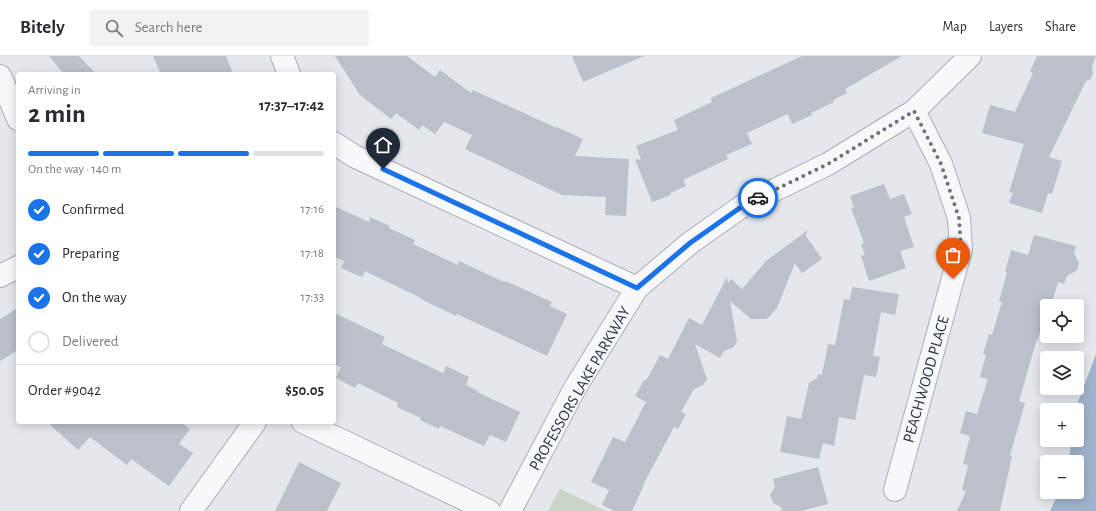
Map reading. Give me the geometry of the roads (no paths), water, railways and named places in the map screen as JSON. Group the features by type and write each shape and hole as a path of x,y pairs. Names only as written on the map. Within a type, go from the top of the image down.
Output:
{"street":[{"path":"282,56 288,72"},
{"name":"PROFESSORS LAKE PARKWAY","path":"510,511 575,388 637,288 690,243 744,205 828,164 914,111 970,56"},
{"path":"0,76 16,114"},
{"name":"PEACHWOOD PLACE","path":"895,490 961,249 959,218 941,164 914,111"},
{"path":"336,144 354,156 637,288"},
{"path":"0,276 16,268"},
{"path":"191,511 254,424"},
{"path":"307,424 489,511"}],"water":[{"path":"1096,354 1096,511 1050,511 1056,499 1084,499 1084,455 1070,455 1070,447 1084,447 1084,403 1078,403 1081,395 1084,395 1084,386"}]}
